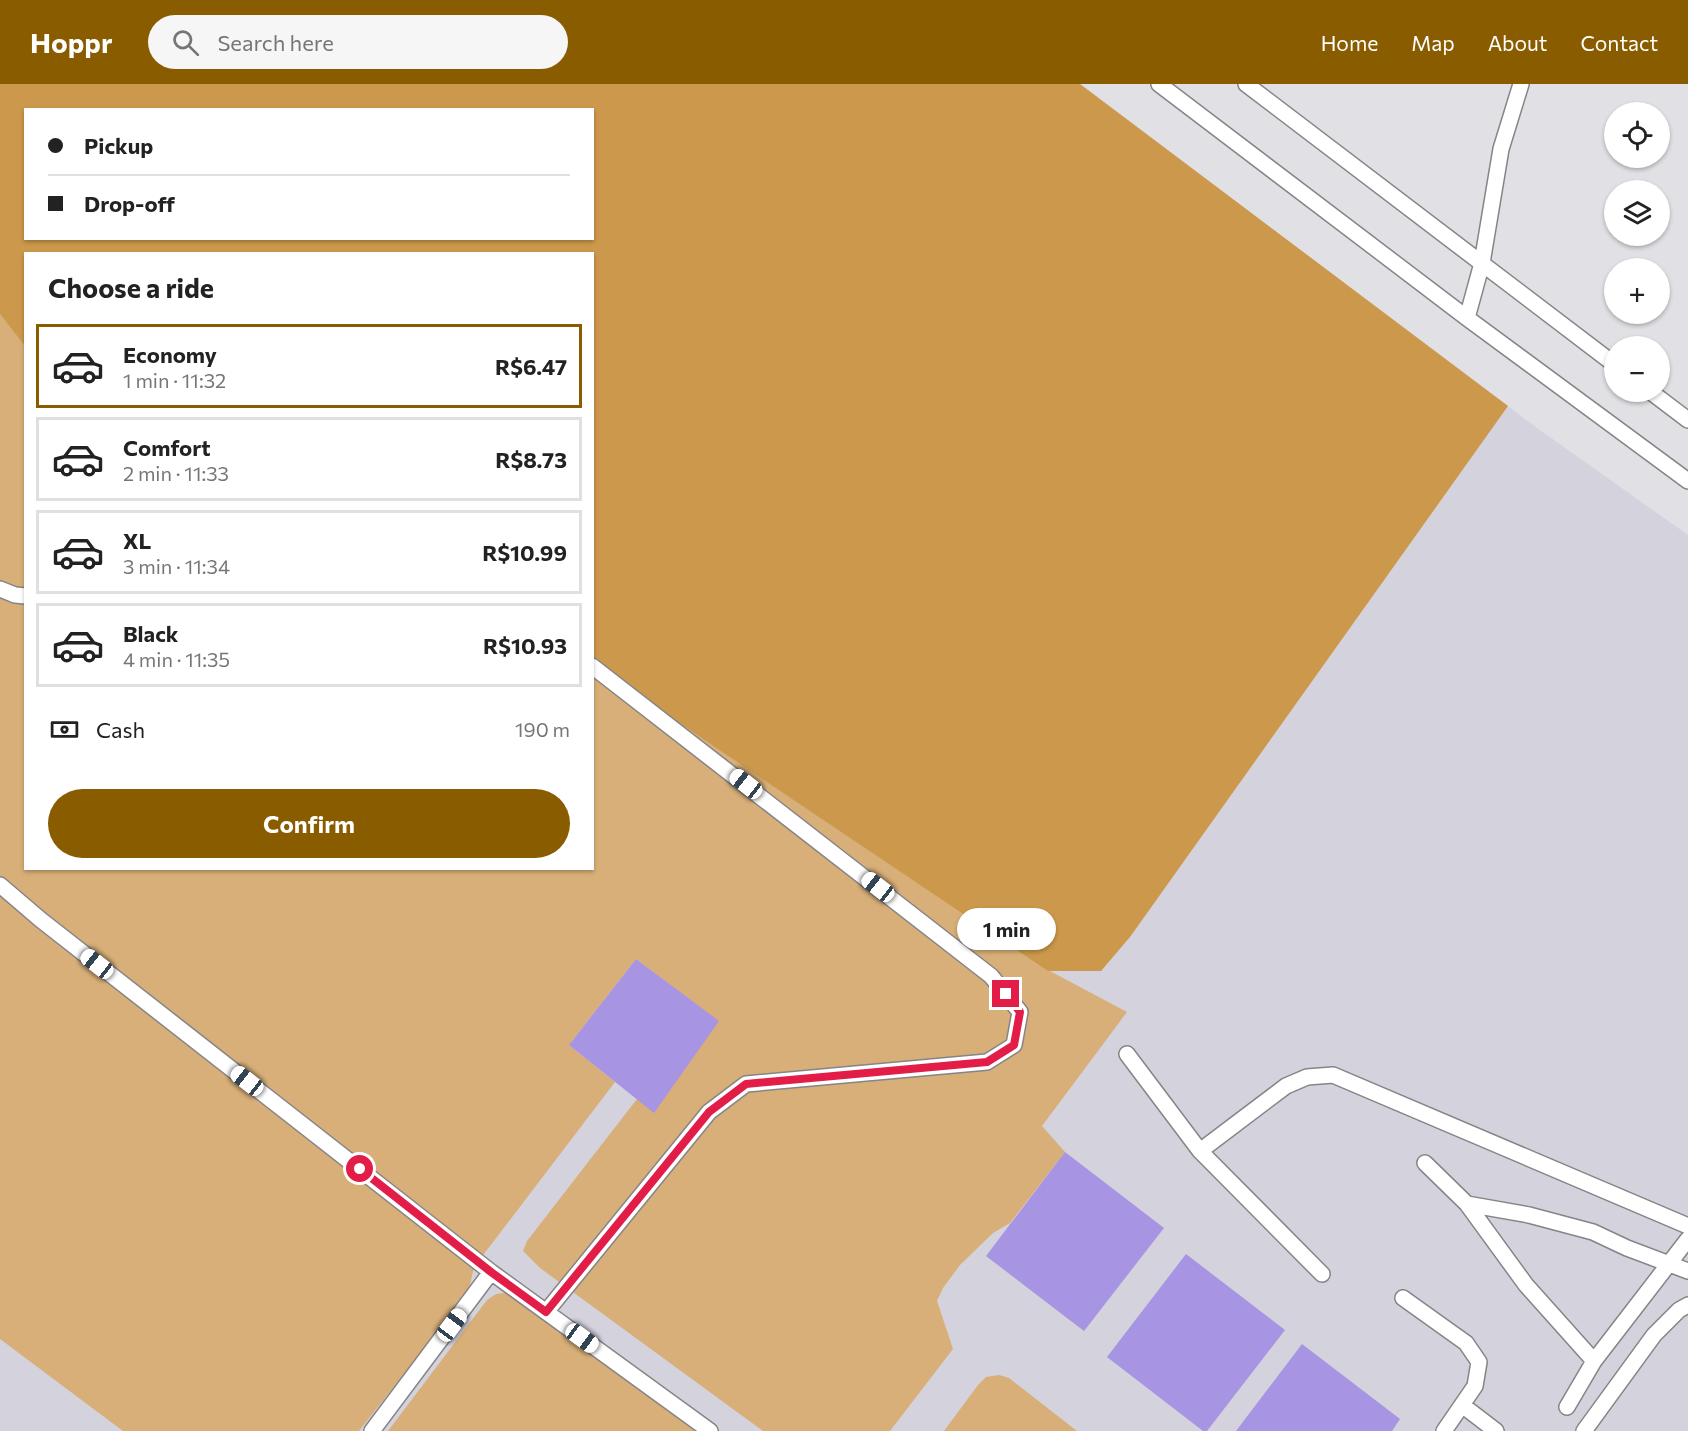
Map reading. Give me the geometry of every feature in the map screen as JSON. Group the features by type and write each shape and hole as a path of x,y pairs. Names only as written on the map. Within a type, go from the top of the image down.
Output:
{"lane":[{"path":"1159,84 1467,318 1688,481"},
{"path":"1246,84 1604,356"},
{"path":"1467,318 1482,263 1501,149 1521,84"},
{"path":"1664,402 1688,420"},
{"path":"0,589 24,596"},
{"path":"546,1312 709,1112 746,1084 987,1062 1014,1045 1020,1012 992,976 594,668"},
{"path":"0,885 40,920 491,1272 710,1431"},
{"path":"1126,1054 1200,1152 1322,1274"},
{"path":"1200,1152 1286,1086 1307,1077 1333,1075 1688,1226"},
{"path":"1425,1163 1467,1204 1519,1275 1594,1361"},
{"path":"1467,1204 1529,1215 1593,1232 1688,1271"},
{"path":"1567,1407 1594,1361 1688,1239"},
{"path":"372,1431 491,1272"},
{"path":"1403,1298 1466,1343 1479,1362 1475,1386 1444,1431"},
{"path":"1584,1431 1654,1335 1679,1310 1688,1305"},
{"path":"1462,1405 1496,1431"}],"shaded area":[{"path":"0,84 1080,84 1537,428 1688,535 1688,1431 0,1431"},
{"path":"0,84 1080,84 1508,406 1130,937 1101,971 1048,971 594,666 594,252 24,252 24,345 0,314"},
{"path":"0,314 24,344 24,870 594,870 594,666 1048,970 1127,1012 1042,1126 1065,1152 1010,1223 993,1233 960,1265 943,1288 937,1301 953,1349 890,1431 763,1431 540,1268 523,1251 527,1241 637,1099 718,1021 636,959 569,1045 615,1082 474,1267 470,1285 459,1303 359,1431 123,1431 0,1339"},
{"path":"496,1294 513,1294 523,1301 696,1431 388,1431 487,1300"},
{"path":"999,1375 1009,1378 1077,1431 944,1431 978,1385 986,1377"}],"building":[{"path":"636,959 719,1021 654,1113 569,1045"},
{"path":"1065,1152 1164,1228 1084,1331 986,1256"},
{"path":"1186,1254 1285,1330 1207,1431 1203,1431 1107,1357"},
{"path":"1302,1344 1400,1419 1392,1431 1236,1431"}],"route":[{"path":"360,1169 491,1272 546,1312 709,1112 746,1084 987,1062 1014,1045 1020,1012 1006,994"}]}
